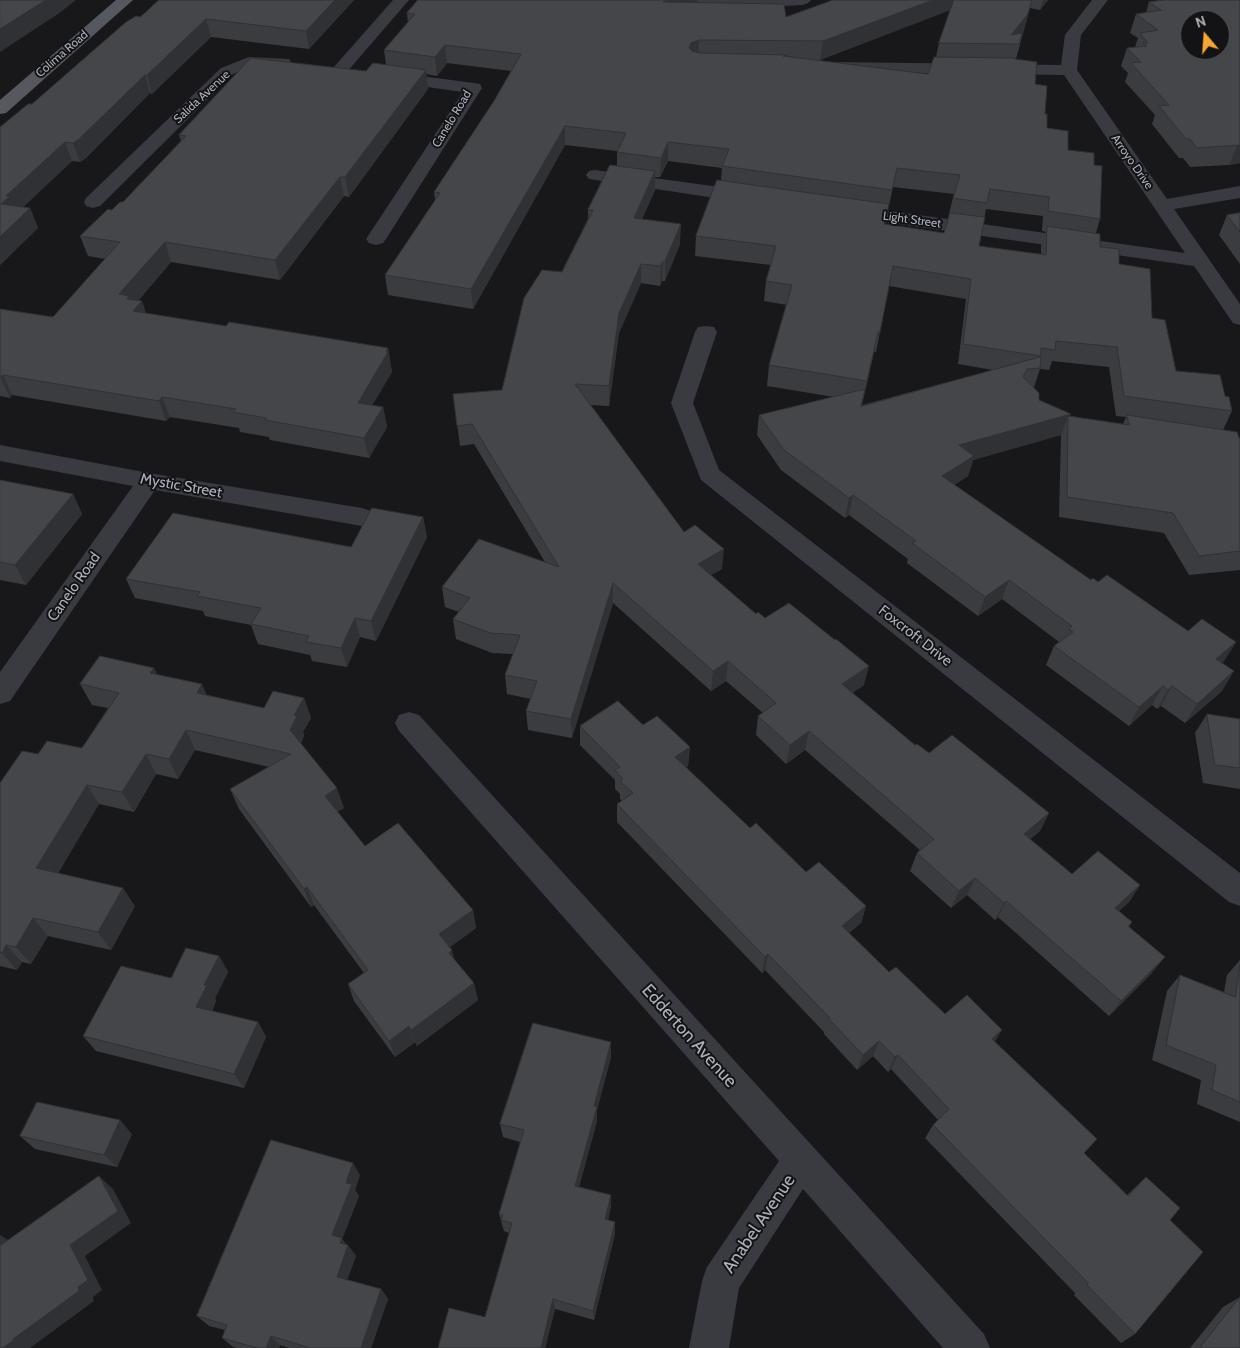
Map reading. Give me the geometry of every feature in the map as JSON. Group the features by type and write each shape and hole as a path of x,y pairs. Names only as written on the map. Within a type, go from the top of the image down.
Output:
{"main road":[{"name":"Colima Road","path":"0,109 125,0"}],"street":[{"path":"359,72 331,69 401,0"},
{"path":"701,0 762,2 803,0"},
{"path":"826,67 1069,70 1073,35 1100,0"},
{"name":"Salida Avenue","path":"93,202 227,71 249,62 279,61 296,64"},
{"name":"Arroyo Drive","path":"1069,70 1240,319"},
{"name":"Canelo Road","path":"376,239 474,88 378,75"},
{"path":"595,175 771,200"},
{"path":"1162,206 1240,192"},
{"name":"Light Street","path":"830,208 1199,260"},
{"name":"Foxcroft Drive","path":"706,332 682,403 709,474 1240,892"},
{"name":"Mystic Street","path":"0,452 149,481 362,517"},
{"name":"Canelo Road","path":"0,692 149,481"},
{"name":"Edderton Avenue","path":"409,723 970,1348"},
{"name":"Anabel Avenue","path":"709,1348 721,1281 801,1160"}],"building":[{"path":"0,0 46,0 0,29"},
{"path":"159,0 335,0 306,31 206,19 79,139 73,143 65,142 6,196 10,196 1,204 30,208 0,237 0,127 28,104 32,104 126,22 136,16 140,17"},
{"path":"418,0 669,0 663,2 784,4 786,17 833,0 933,0 823,41 699,40 691,43 689,48 699,53 788,55 783,56 928,74 934,57 1015,58 1037,62 1035,84 1047,86 1045,114 1047,114 1047,128 1068,131 1068,150 1094,153 1094,165 1102,166 1100,219 1048,211 1049,197 990,189 987,203 953,198 960,175 897,168 892,190 722,166 729,149 668,142 661,158 617,152 626,133 565,126 471,289 385,275 440,193 434,192 494,101 521,54 445,45 435,57 384,50 415,14 407,13"},
{"path":"954,0 1032,0 1028,14 1011,35 1022,33 1019,44 939,43"},
{"path":"1164,0 1240,0 1240,145 1197,148 1190,139 1186,139 1159,106 1169,105 1131,63 1141,62 1127,48 1147,46 1143,43 1148,43 1140,33 1158,30 1136,14 1161,10 1149,2"},
{"path":"251,58 366,71 373,63 426,70 345,177 340,177 275,260 165,242 119,294 129,296 127,299 142,301 133,311 226,326 229,322 388,348 386,351 388,352 358,403 383,407 364,438 265,420 266,418 233,412 236,409 162,397 159,401 3,375 0,377 0,309 53,317 120,242 80,236 108,209 112,210 120,202 123,202 186,136 179,135"},
{"path":"610,165 655,171 634,218 681,224 661,266 641,264 619,313 609,386 575,384 684,532 695,525 724,549 698,564 756,614 758,612 765,618 789,603 869,666 842,684 915,745 917,744 929,753 952,735 1049,813 1024,834 1072,874 1098,851 1140,885 1115,908 1132,922 1128,926 1165,957 1121,1001 1006,901 1004,903 975,878 959,891 917,853 934,839 809,731 790,745 758,716 776,703 728,661 713,671 613,583 571,719 526,711 537,681 505,675 520,635 490,633 453,619 470,598 442,587 479,539 559,567 472,424 457,426 453,394 502,390 524,298 542,270 562,272 593,210 588,210"},
{"path":"717,180 889,204 884,224 944,233 950,213 985,217 979,246 1046,255 1047,226 1100,234 1100,247 1119,249 1119,264 1150,269 1152,318 1165,320 1176,371 1220,375 1225,396 1229,397 1232,411 1124,396 1117,347 1056,341 1055,350 1041,348 1041,356 963,344 971,279 893,266 880,332 878,332 867,381 769,365 792,285 766,281 776,246 696,236"},
{"path":"1240,213 1240,232 1227,215"},
{"path":"1041,357 1040,368 1027,369 1023,377 1039,393 1039,400 1071,414 959,445 974,456 942,476 1091,580 1093,578 1098,582 1107,575 1188,631 1202,619 1236,642 1216,659 1234,671 1197,704 1172,686 1168,690 1163,686 1139,707 1054,646 1073,632 1069,629 1072,626 1009,580 985,597 912,543 916,541 853,495 849,498 784,450 759,415 865,389 861,406"},
{"path":"1127,415 1237,432 1240,438 1240,551 1199,556 1173,513 1067,497 1068,416 1129,425"},
{"path":"0,480 73,494 15,565 0,562"},
{"path":"372,508 423,517 371,621 355,618 341,648 306,642 309,636 251,624 261,608 197,596 200,592 126,579 173,513 351,547"},
{"path":"100,656 154,668 150,673 202,684 197,693 264,708 273,691 304,698 294,715 297,716 290,730 337,788 325,796 365,846 398,823 473,910 439,934 452,950 449,953 474,983 411,1030 409,1026 389,1041 348,984 368,970 307,887 304,889 230,789 291,754 186,730 169,759 146,754 122,792 87,785 36,868 123,888 98,932 33,918 16,947 6,945 2,953 0,952 0,783 22,751 38,754 47,741 82,748 119,693 80,684"},
{"path":"618,701 643,725 657,716 690,747 675,757 750,828 756,823 806,872 819,862 866,906 842,926 889,972 896,967 945,1014 967,995 1002,1030 992,1039 1097,1139 1084,1153 1128,1196 1146,1177 1180,1208 1170,1220 1203,1252 1135,1334 1087,1285 1088,1283 933,1125 949,1109 898,1055 895,1057 879,1041 863,1055 768,954 765,957 617,804 633,793 620,781 623,779 615,770 620,767 580,726"},
{"path":"1207,714 1240,719 1240,768 1215,765"},
{"path":"186,948 219,956 204,985 207,985 196,1007 258,1022 234,1074 83,1036 121,966 171,978"},
{"path":"1240,965 1240,1102 1212,1090 1216,1065 1166,1045 1180,975 1235,997"},
{"path":"533,1023 611,1042 594,1106 597,1107 575,1186 611,1195 605,1219 615,1222 593,1311 553,1299 541,1348 438,1348 449,1308 485,1317 512,1223 501,1220 503,1215 499,1214 524,1130 500,1124"},
{"path":"37,1102 120,1120 104,1155 20,1136"},
{"path":"271,1140 353,1163 346,1183 352,1184 332,1235 342,1238 340,1243 348,1245 337,1277 381,1289 361,1348 310,1348 271,1336 266,1348 257,1348 222,1338 227,1325 197,1316"},
{"path":"99,1176 118,1211 70,1245 88,1280 78,1287 79,1291 3,1348 0,1348 0,1246"},
{"path":"1240,1297 1240,1348 1200,1348"}]}
